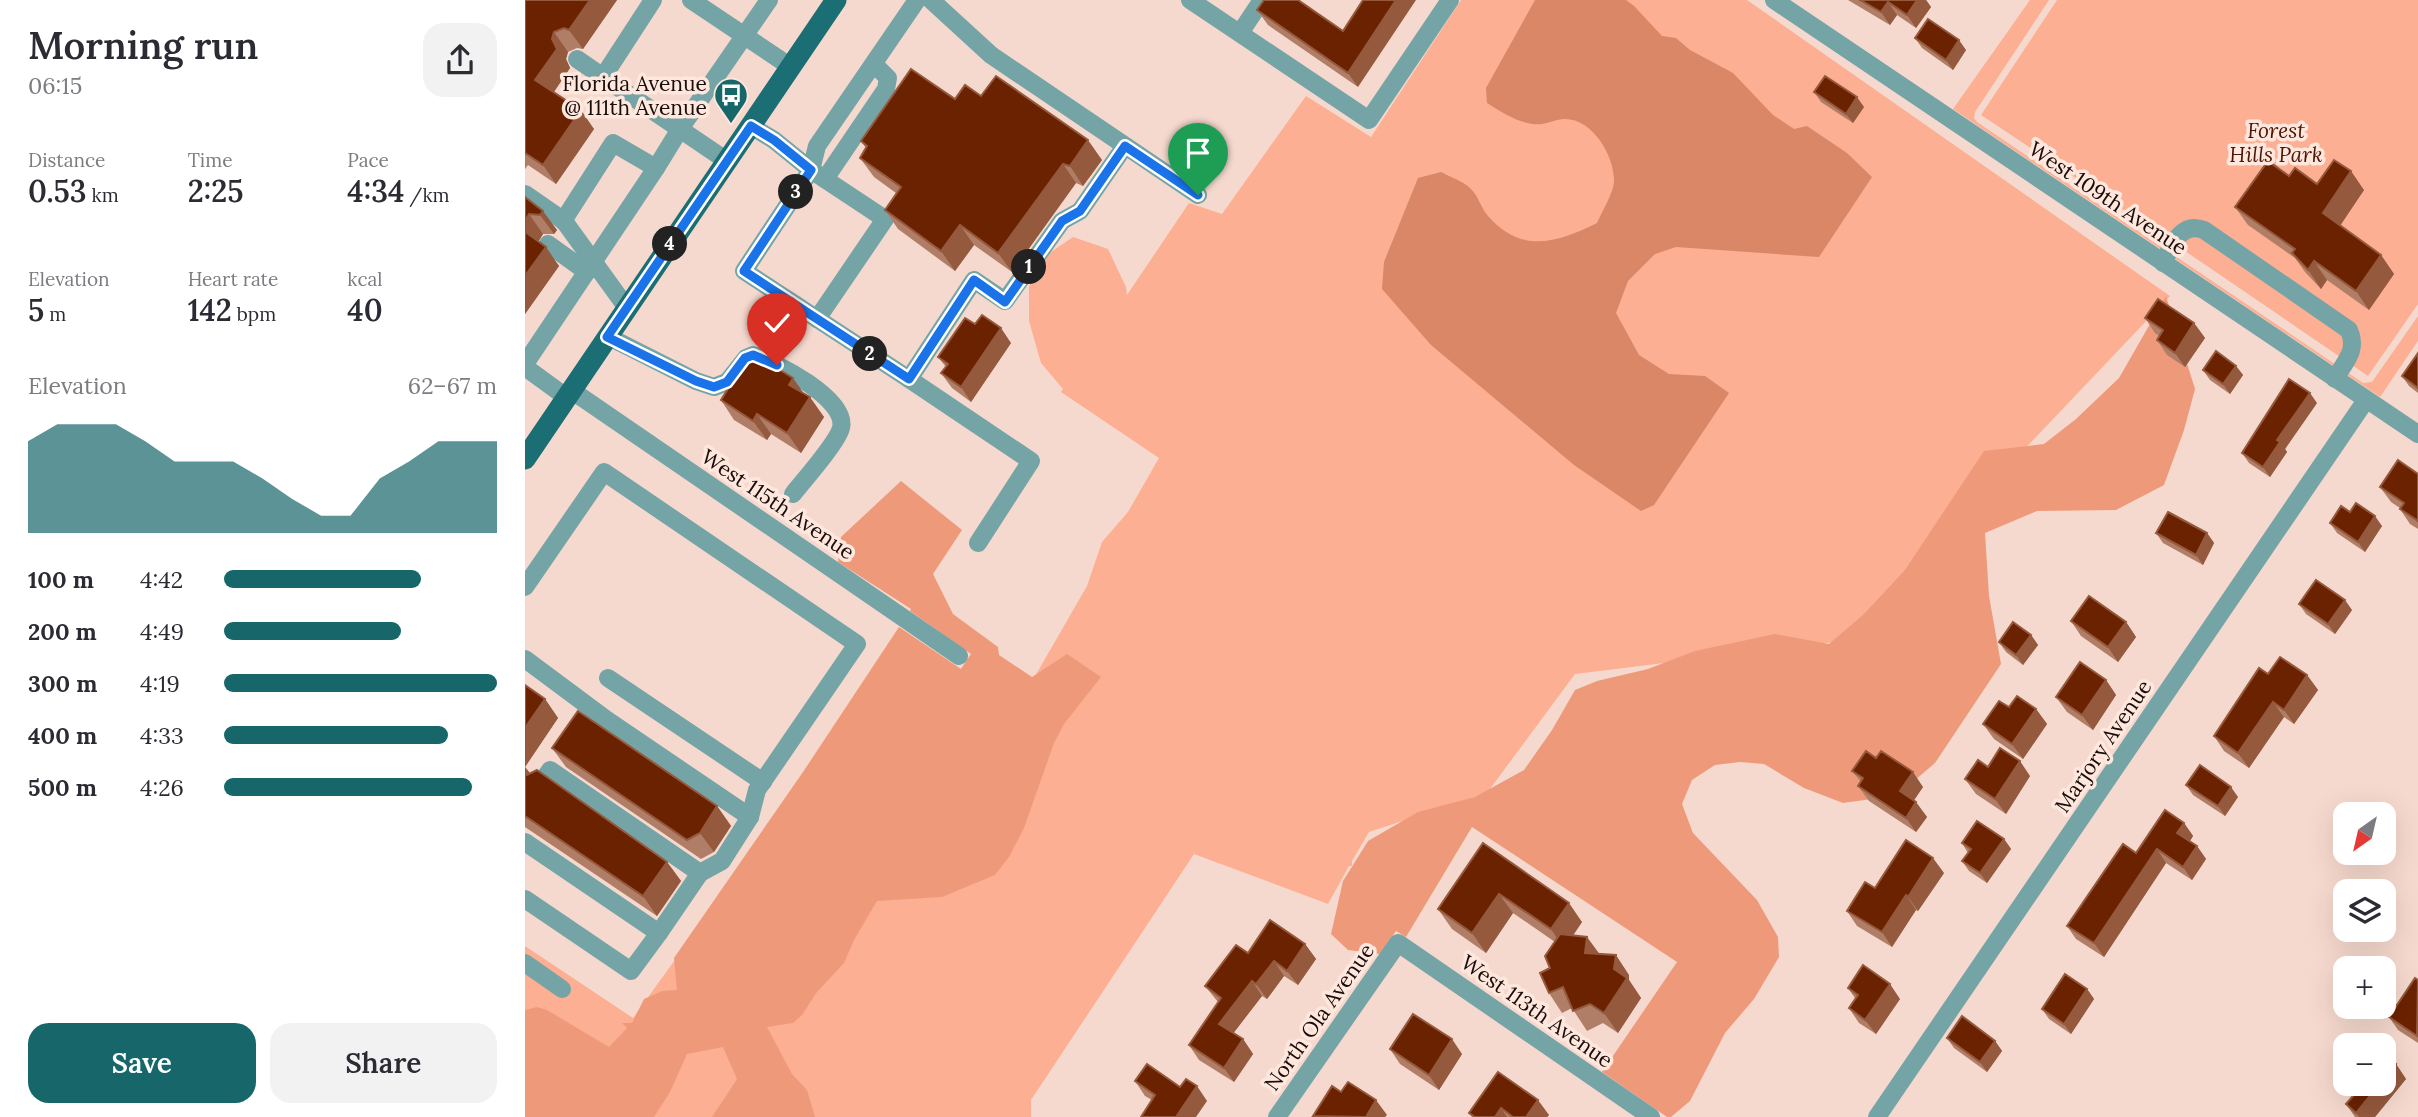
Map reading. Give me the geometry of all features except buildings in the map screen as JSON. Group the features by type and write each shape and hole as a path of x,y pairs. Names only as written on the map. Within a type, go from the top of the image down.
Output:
{"main road":[{"path":"525,459 837,0"}],"street":[{"path":"603,77 653,0"},
{"path":"691,0 791,67"},
{"path":"525,366 680,129 769,0"},
{"path":"818,175 817,146 918,0"},
{"path":"931,0 991,55 1198,195"},
{"path":"1190,0 1369,120 1450,0"},
{"path":"1240,33 1262,0"},
{"name":"West 109th Avenue","path":"1774,0 2418,434"},
{"path":"576,59 727,160"},
{"path":"874,64 888,78 886,89 744,271 1031,461 978,542"},
{"path":"751,126 885,219 817,319"},
{"path":"563,221 613,143 656,168"},
{"path":"909,379 974,280 1005,302 1062,221 1080,211 1125,146"},
{"path":"525,194 563,221 591,267 627,308"},
{"path":"2163,262 2178,236 2186,229 2192,227 2204,230 2349,330 2353,349 2335,379"},
{"path":"548,244 591,267"},
{"path":"607,337 696,381 714,387 727,382 745,358 753,355 777,365 828,399 840,413 841,427 836,438 793,495"},
{"name":"West 115th Avenue","path":"525,366 960,656"},
{"name":"Marjory Avenue","path":"1877,1117 2366,400"},
{"path":"525,587 604,472 857,644 757,790 751,817 722,861 700,873 631,971 525,900"},
{"path":"525,659 607,720 751,817"},
{"path":"608,678 763,782"},
{"path":"541,783 550,770 700,873"},
{"path":"525,842 659,933"},
{"name":"North Ola Avenue","path":"1277,1117 1398,943"},
{"name":"West 113th Avenue","path":"1398,943 1651,1117"},
{"path":"525,963 562,989"}],"green space":[{"path":"1461,0 1747,0 2170,296 1842,641 1575,674 1487,793 1369,832 1328,904 1194,854 1031,1100 1031,1117 525,1117 525,946 633,1018 861,702 916,735 970,656 1034,678 1087,586 1102,542 1128,512 1159,458 1061,392 1063,389 1041,363 1029,321 1029,287 1039,260 1073,237 1108,249 1126,287 1127,295 1189,203 1222,214 1306,96 1371,137"},
{"path":"2030,0 2049,0 1975,112 1974,118 1977,122 2363,383 2372,382 2418,316 2418,341 2380,397 1953,109"},
{"name":"Forest Hills Park","path":"2057,0 2418,0 2418,304 2368,376 1981,115"}],"shaded area":[{"path":"1535,0 1626,0 1662,36 1676,38 1690,50 1733,73 1773,115 1794,129 1807,126 1847,153 1872,177 1819,257 1676,247 1655,254 1628,281 1616,313 1639,355 1669,374 1705,376 1729,393 1654,505 1641,511 1574,465 1431,345 1382,289 1384,262 1418,178 1441,172 1464,183 1501,228 1526,240 1554,240 1597,223 1614,182 1611,161 1600,140 1584,125 1574,120 1527,123 1487,103 1486,88"},
{"path":"2166,296 2195,389 2184,430 2164,485 2116,510 2037,511 1985,533 1989,596 2001,664 1935,763 1907,787 1879,798 1843,803 1804,788 1764,764 1740,762 1715,765 1692,780 1682,804 1693,833 1757,900 1778,937 1779,957 1754,999 1725,1033 1690,1101 1671,1117 1667,1117 1602,1072 1677,962 1472,827 1406,937 1396,931 1380,954 1348,950 1331,934 1343,881 1368,841 1418,812 1475,797 1524,770 1552,730 1575,690 1597,681 1648,669 1695,651 1775,634 1829,644 1864,614 1905,570 1984,451 2044,444 2076,419 2119,378"},
{"path":"901,481 962,530 933,574 953,614 998,647 999,655 1032,677 1067,654 1101,677 1064,724 1054,743 1024,828 1009,857 995,875 942,897 877,901 844,963 817,992 802,1015 793,1023 767,1027 792,1074 807,1090 815,1117 712,1117 737,1079 723,1047 687,1054 670,1092 654,1117 525,1117 525,1010 537,1007 547,1010 609,1047 627,1028 622,1023 632,1023 644,999 662,991 677,990 674,958 803,772 899,627 961,669 971,654 910,611 911,609 838,562 841,537"}],"place":[{"name":"Florida Avenue @ 111th Avenue","path":"731,125"}],"route":[{"path":"777,365 753,355 745,358 727,382 714,387 696,381 607,337 751,126 774,140 811,170 744,271 909,379 974,280 1005,302 1062,221 1080,211 1125,146 1198,195"}]}
